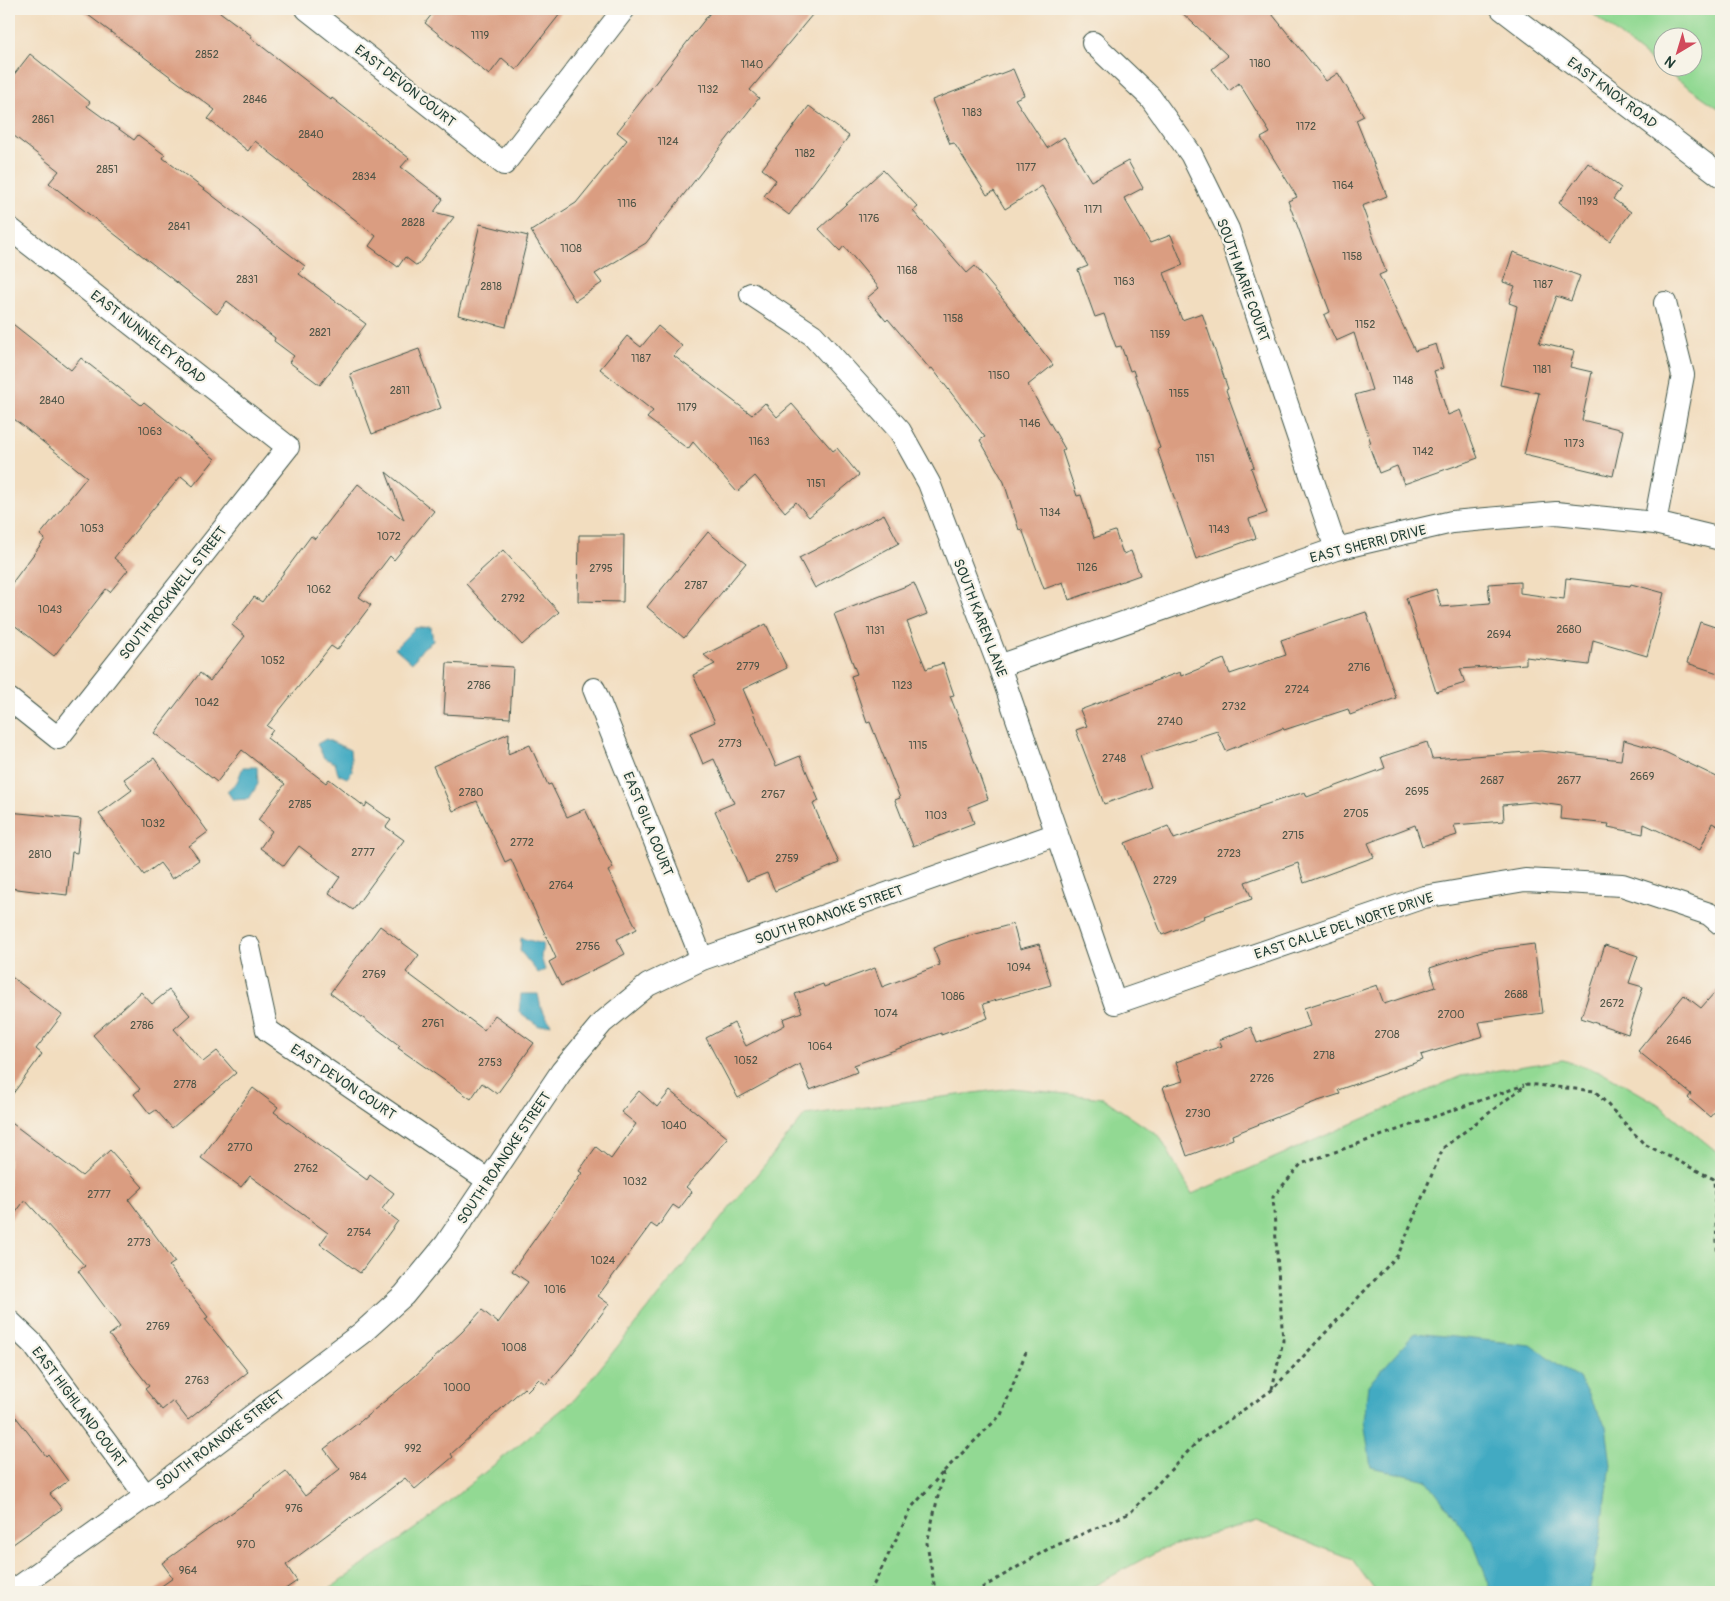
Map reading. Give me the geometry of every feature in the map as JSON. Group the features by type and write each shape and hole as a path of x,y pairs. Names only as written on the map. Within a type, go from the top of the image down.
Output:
{"street":[{"name":"EAST DEVON COURT","path":"307,9 504,164 624,9"},
{"name":"EAST KNOX ROAD","path":"1502,9 1721,176"},
{"name":"SOUTH MARIE COURT","path":"1094,43 1150,97 1191,154 1228,229 1336,549"},
{"name":"EAST NUNNELEY ROAD","path":"9,228 288,447"},
{"name":"SOUTH KAREN LANE","path":"751,294 813,335 900,431 928,482 999,666 1116,1003"},
{"path":"1656,522 1683,375 1665,303"},
{"name":"SOUTH ROCKWELL STREET","path":"9,699 58,738 288,447"},
{"name":"EAST SHERRI DRIVE","path":"999,666 1336,549 1452,522 1556,513 1656,522 1721,539"},
{"name":"EAST GILA COURT","path":"594,689 702,959"},
{"name":"SOUTH ROANOKE STREET","path":"12,1592 146,1496 362,1332 404,1295 446,1244 562,1071 602,1023 648,986 702,959 1057,834"},
{"name":"EAST CALLE DEL NORTE DRIVE","path":"1116,1003 1424,897 1525,880 1622,885 1710,914 1721,924"},
{"name":"EAST DEVON COURT","path":"249,947 268,1030 489,1182"},
{"name":"EAST HIGHLAND COURT","path":"9,1321 32,1344 146,1496"}],"path":[{"path":"1272,1390 1283,1341 1273,1197 1302,1164 1527,1084 1595,1091 1644,1144 1714,1179 1719,1286 1721,1289"},
{"path":"975,1592 1048,1549 1130,1513 1197,1442 1272,1390 1398,1255 1443,1148 1527,1084"},
{"path":"870,1592 912,1507 944,1471 1001,1415 1026,1352"},
{"path":"944,1471 927,1543 935,1590 948,1592"}],"green space":[{"path":"1587,9 1721,9 1721,110 1676,78 1702,78 1702,28 1652,28 1652,61"},
{"path":"1563,1060 1606,1074 1658,1104 1721,1155 1721,1592 1376,1592 1352,1559 1256,1522 1161,1549 1083,1592 325,1592 420,1525 575,1399 805,1115 1012,1088 1103,1098 1160,1137 1192,1194 1461,1076"}],"water":[{"path":"431,627 433,641 423,648 412,663 395,648 415,628"},
{"path":"326,739 350,750 352,772 347,778 338,774 335,763 324,758 317,744"},
{"path":"243,767 257,767 258,784 249,799 233,800 227,791 237,782"},
{"path":"521,938 543,944 541,957 545,970 538,973 520,951"},
{"path":"521,994 538,994 541,1008 551,1024 539,1026 519,1012"},
{"path":"1415,1333 1531,1345 1579,1379 1606,1426 1611,1465 1600,1540 1589,1592 1492,1592 1473,1542 1427,1480 1371,1467 1364,1421 1368,1385"}],"building":[{"path":"80,9 216,9 331,100 332,98 409,158 401,167 443,199 434,212 454,217 417,266 405,257 398,267 369,246 376,236 255,141 248,151 208,119 215,110"},
{"path":"436,9 564,9 516,70 502,58 489,75 425,23"},
{"path":"713,9 817,9 750,90 759,98 646,243 595,274 602,283 575,301 531,231 576,203 627,140 617,132"},
{"path":"1178,9 1268,9 1326,81 1338,73 1364,116 1356,120 1387,196 1362,206 1386,272 1379,275 1415,351 1436,344 1443,368 1434,371 1448,415 1460,410 1478,458 1404,484 1397,466 1379,473 1368,443 1371,443 1355,395 1372,390 1354,333 1336,341 1324,315 1330,312 1288,201 1297,197 1261,138 1270,133 1239,83 1229,91 1212,69 1228,56"},
{"path":"30,54 90,102 87,106 134,140 138,135 165,155 163,158 305,266 299,274 366,324 320,385 289,362 294,356 274,341 275,338 227,301 217,314 49,183 59,171 9,132 9,81"},
{"path":"1013,69 1024,95 1015,99 1047,148 1064,137 1091,181 1128,161 1143,188 1124,198 1150,243 1171,235 1183,265 1164,273 1182,320 1202,313 1228,389 1226,390 1254,467 1251,468 1267,513 1249,519 1256,538 1196,559 1157,449 1160,448 1133,370 1130,371 1121,346 1116,347 1104,314 1095,317 1078,270 1088,266 1042,186 1005,209 994,191 987,195 954,143 950,144 932,100"},
{"path":"809,106 849,136 789,215 764,196 776,180 762,169"},
{"path":"1588,163 1621,188 1613,199 1631,212 1610,241 1559,203"},
{"path":"883,170 918,207 913,211 967,273 975,266 1007,304 1053,365 1028,385 1065,449 1062,451 1077,496 1081,495 1094,538 1115,531 1123,554 1131,551 1140,575 1069,600 1063,582 1044,589 1022,529 1019,530 1004,482 980,440 985,437 932,368 930,369 888,319 886,321 867,298 879,288 844,246 840,251 819,229"},
{"path":"480,224 528,236 506,327 458,315"},
{"path":"1513,252 1580,276 1571,301 1556,296 1539,343 1574,351 1570,367 1592,372 1582,420 1623,430 1613,476 1524,455 1539,393 1500,385 1517,306 1509,303 1515,286 1503,282"},
{"path":"9,321 71,370 81,358 141,405 144,402 215,459 193,486 181,476 153,509 114,558 128,570 110,592 106,589 54,656 9,621 9,587 45,539 40,535 87,477 9,415"},
{"path":"658,326 682,346 674,356 752,415 765,403 777,417 792,404 833,451 837,448 859,475 809,517 796,502 785,512 755,476 737,492 693,442 688,449 647,418 653,411 600,369 627,336 641,347"},
{"path":"419,349 441,408 372,434 350,374"},
{"path":"386,472 434,511 394,560 390,556 359,597 371,605 337,650 331,646 267,726 273,730 267,738 326,783 329,779 365,807 367,803 391,820 386,827 404,840 353,910 329,893 340,877 299,846 284,866 260,848 272,831 258,820 285,784 242,750 217,782 154,733 200,673 210,681 245,636 232,625 254,597 262,602 311,536 315,539 358,484 404,520"},
{"path":"884,514 899,543 815,588 799,558"},
{"path":"708,532 746,563 684,638 647,607"},
{"path":"579,535 624,535 623,602 578,601"},
{"path":"503,550 559,612 522,645 466,584"},
{"path":"1566,578 1630,586 1631,584 1664,593 1647,656 1593,640 1589,665 1526,657 1526,664 1460,669 1465,683 1436,692 1406,598 1436,589 1441,607 1490,603 1488,584 1520,582 1520,593 1564,599"},
{"path":"914,583 927,614 907,622 926,669 943,663 954,695 950,696 988,799 968,807 974,823 913,846 895,800 900,798 870,722 867,723 851,676 857,674 834,614"},
{"path":"1366,612 1396,698 1350,715 1348,709 1284,730 1283,728 1226,751 1217,731 1140,756 1151,787 1104,804 1076,730 1087,726 1080,710 1180,672 1181,676 1224,659 1230,674 1286,655 1281,640"},
{"path":"1700,622 1721,629 1721,674 1687,663"},
{"path":"766,624 787,668 743,689 776,766 800,756 819,801 813,804 839,863 775,891 767,873 747,881 715,811 734,803 714,759 703,764 690,733 715,722 693,675 715,664 704,655"},
{"path":"447,663 513,667 510,718 444,714"},
{"path":"509,733 508,754 530,745 548,785 551,784 567,817 585,809 613,868 608,871 637,929 617,939 625,954 561,986 549,962 556,958 511,859 505,862 477,801 453,811 433,766"},
{"path":"1624,740 1665,752 1721,779 1721,828 1712,823 1700,850 1644,824 1643,834 1608,827 1609,824 1561,819 1562,806 1533,802 1503,805 1504,821 1454,825 1457,835 1422,846 1415,825 1368,843 1374,857 1304,883 1298,863 1245,882 1252,899 1204,916 1205,918 1162,935 1125,843 1168,826 1174,839 1259,809 1258,807 1305,792 1307,797 1385,768 1381,757 1427,742 1432,759 1541,751 1621,760"},
{"path":"154,758 208,832 189,846 199,860 172,879 160,863 144,875 99,814 132,790 124,779"},
{"path":"9,812 81,819 77,853 72,852 67,895 9,888"},
{"path":"1013,924 1020,949 1039,944 1051,985 983,1004 988,1018 854,1065 857,1072 810,1090 800,1064 738,1098 706,1038 734,1023 746,1046 785,1025 783,1019 802,1012 795,994 823,984 824,987 875,968 882,987 940,965 933,948 950,941"},
{"path":"380,926 419,955 406,972 484,1030 495,1015 534,1043 497,1094 482,1083 471,1099 398,1048 400,1046 330,993"},
{"path":"1534,944 1543,1013 1479,1022 1483,1036 1421,1055 1423,1060 1338,1090 1340,1094 1232,1135 1233,1139 1187,1156 1163,1087 1183,1081 1176,1062 1222,1046 1219,1040 1251,1027 1257,1043 1310,1026 1304,1008 1377,985 1384,1004 1436,987 1430,968 1482,951"},
{"path":"1605,945 1638,956 1629,983 1643,987 1628,1034 1581,1018"},
{"path":"9,975 62,1015 36,1049 42,1054 9,1099"},
{"path":"1721,985 1721,1104 1710,1117 1688,1098 1691,1094 1638,1051 1684,995 1701,1008"},
{"path":"169,990 190,1015 174,1029 203,1062 217,1051 236,1073 172,1128 156,1110 150,1114 134,1094 140,1089 93,1035 141,992 152,1004"},
{"path":"253,1088 278,1107 274,1112 367,1180 370,1175 394,1193 382,1209 398,1221 360,1273 320,1244 328,1233 250,1176 241,1187 201,1158"},
{"path":"639,1091 657,1107 670,1091 728,1138 686,1187 692,1192 679,1209 673,1205 657,1228 651,1224 598,1296 609,1304 569,1358 546,1385 539,1379 527,1391 524,1388 451,1454 453,1457 415,1489 405,1478 286,1565 297,1581 281,1592 153,1592 173,1578 162,1563 255,1496 286,1471 305,1496 340,1469 324,1449 415,1376 462,1332 482,1310 498,1323 528,1282 512,1271 582,1173 579,1171 596,1147 611,1159 636,1124 621,1112"},
{"path":"9,1121 82,1176 110,1150 143,1187 129,1200 175,1262 169,1266 208,1317 205,1319 248,1372 188,1420 173,1401 162,1410 145,1389 149,1386 109,1335 120,1327 78,1271 85,1266 25,1200 9,1222"},
{"path":"9,1408 68,1481 50,1494 62,1509 9,1547"}]}
